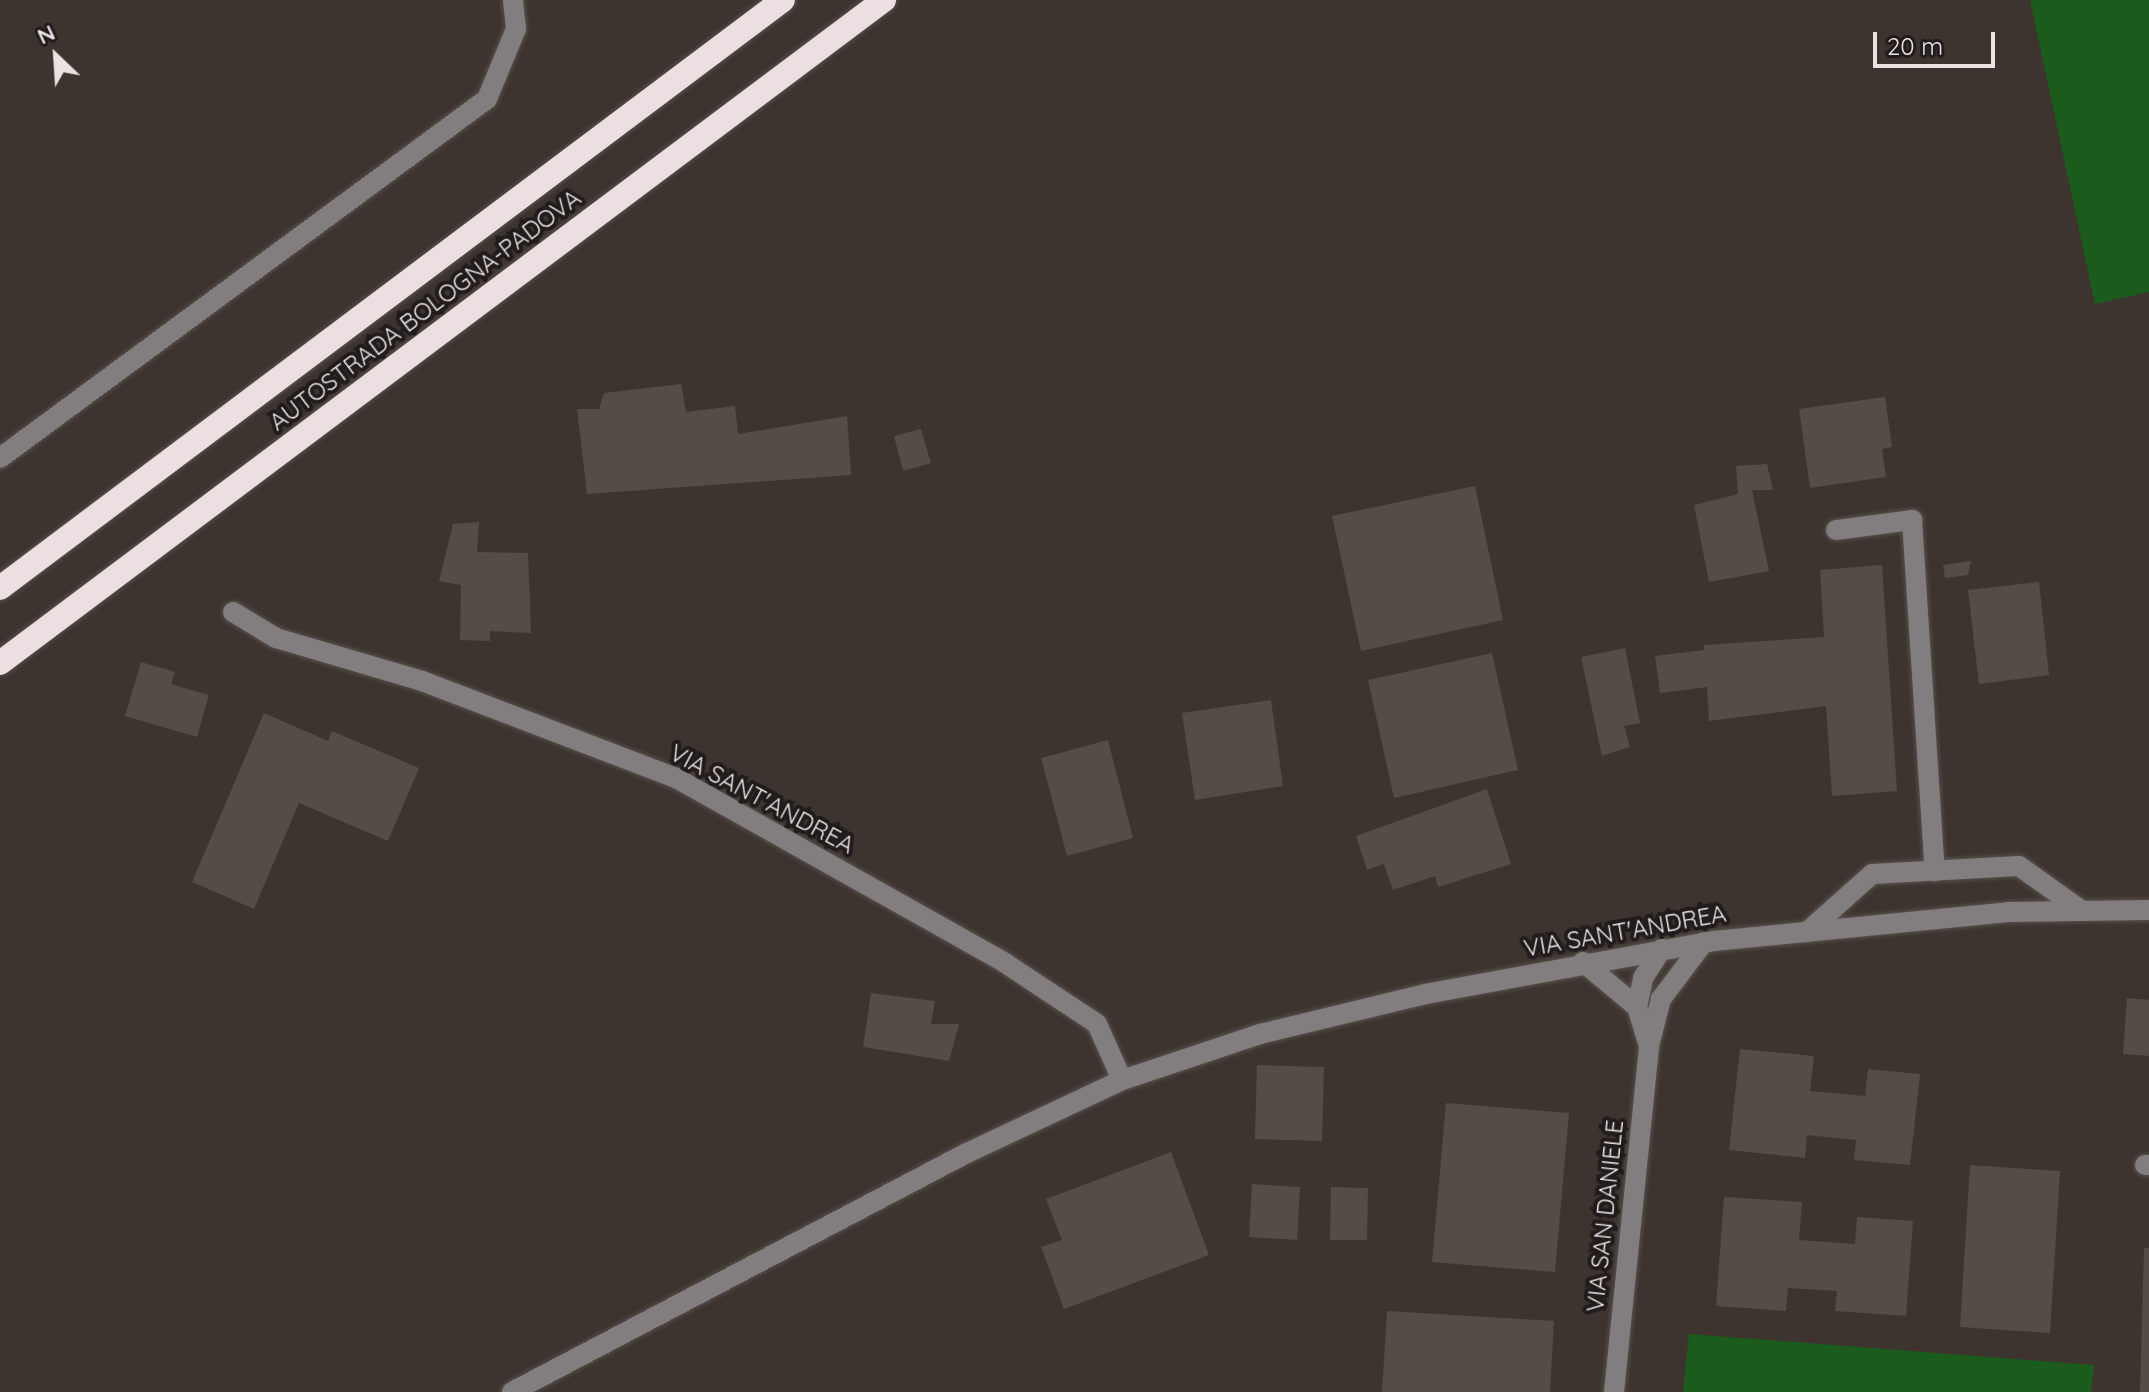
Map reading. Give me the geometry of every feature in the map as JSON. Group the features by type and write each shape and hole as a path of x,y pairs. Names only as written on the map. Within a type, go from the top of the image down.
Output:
{"highway":[{"name":"AUTOSTRADA BOLOGNA-PADOVA","path":"0,588 783,0"},
{"name":"AUTOSTRADA BOLOGNA-PADOVA","path":"0,663 884,0"}],"street":[{"path":"0,458 487,99 516,29 513,0"},
{"path":"1836,530 1912,520 1935,871"},
{"name":"VIA SANT'ANDREA","path":"233,612 276,638 422,681 676,778 1005,963 1097,1024 1122,1080"},
{"path":"1807,932 1872,874 2019,866 2082,911"},
{"name":"VIA SANT'ANDREA","path":"512,1392 965,1154 1122,1080 1260,1034 1583,962 1704,942 2082,911 2149,910"},
{"name":"VIA SAN DANIELE","path":"1614,1392 1649,1046 1661,999 1704,942"},
{"path":"1583,962 1637,1007 1643,978 1662,949"},
{"name":"VIA SAN DANIELE","path":"1637,1007 1649,1046"}],"green space":[{"path":"2030,0 2149,0 2149,292 2095,304"},
{"path":"1689,1334 2094,1365 2091,1392 1683,1392"}],"building":[{"path":"681,384 686,412 735,406 738,434 847,416 851,475 587,494 577,409 599,409 604,393"},
{"path":"1885,397 1892,447 1882,449 1886,477 1810,488 1799,409"},
{"path":"921,429 931,463 903,471 894,436"},
{"path":"1767,464 1773,490 1752,490 1769,571 1709,582 1694,505 1738,494 1736,466"},
{"path":"1475,486 1503,620 1361,651 1332,516"},
{"path":"479,522 477,552 528,553 531,633 490,631 490,641 460,640 461,585 439,581 453,524"},
{"path":"1971,561 1968,575 1945,578 1943,565"},
{"path":"1882,565 1897,791 1832,796 1826,706 1709,721 1707,687 1660,693 1655,656 1704,650 1704,645 1824,637 1820,570"},
{"path":"2039,582 2049,675 1979,684 1968,590"},
{"path":"1625,648 1640,723 1624,726 1630,747 1602,756 1581,657"},
{"path":"1492,653 1518,770 1394,798 1368,680"},
{"path":"141,662 175,672 171,684 209,695 197,737 125,716"},
{"path":"1271,700 1283,786 1195,800 1182,713"},
{"path":"264,713 328,741 332,731 419,768 388,841 299,803 254,909 192,882"},
{"path":"1108,740 1133,838 1067,856 1041,758"},
{"path":"1487,789 1511,864 1438,887 1435,876 1393,890 1384,864 1367,870 1356,836"},
{"path":"871,993 935,1001 931,1024 959,1024 949,1061 863,1047"},
{"path":"2127,998 2149,1000 2149,1056 2123,1054"},
{"path":"1740,1049 1814,1056 1810,1091 1865,1096 1868,1069 1920,1074 1910,1165 1854,1160 1856,1140 1807,1135 1805,1158 1729,1150"},
{"path":"1257,1065 1324,1067 1322,1141 1255,1139"},
{"path":"1446,1103 1569,1113 1555,1272 1432,1262"},
{"path":"1171,1152 1209,1255 1064,1309 1041,1247 1062,1240 1046,1199"},
{"path":"1970,1165 2060,1171 2050,1333 1960,1327"},
{"path":"1252,1184 1300,1187 1297,1240 1249,1237"},
{"path":"1331,1187 1368,1188 1367,1240 1330,1240"},
{"path":"1724,1197 1802,1202 1799,1240 1855,1244 1857,1217 1913,1221 1906,1316 1835,1311 1837,1291 1788,1288 1786,1311 1716,1306"},
{"path":"2144,1248 2149,1248 2149,1392 2140,1392"},
{"path":"1387,1311 1554,1321 1550,1392 1382,1392"}]}
